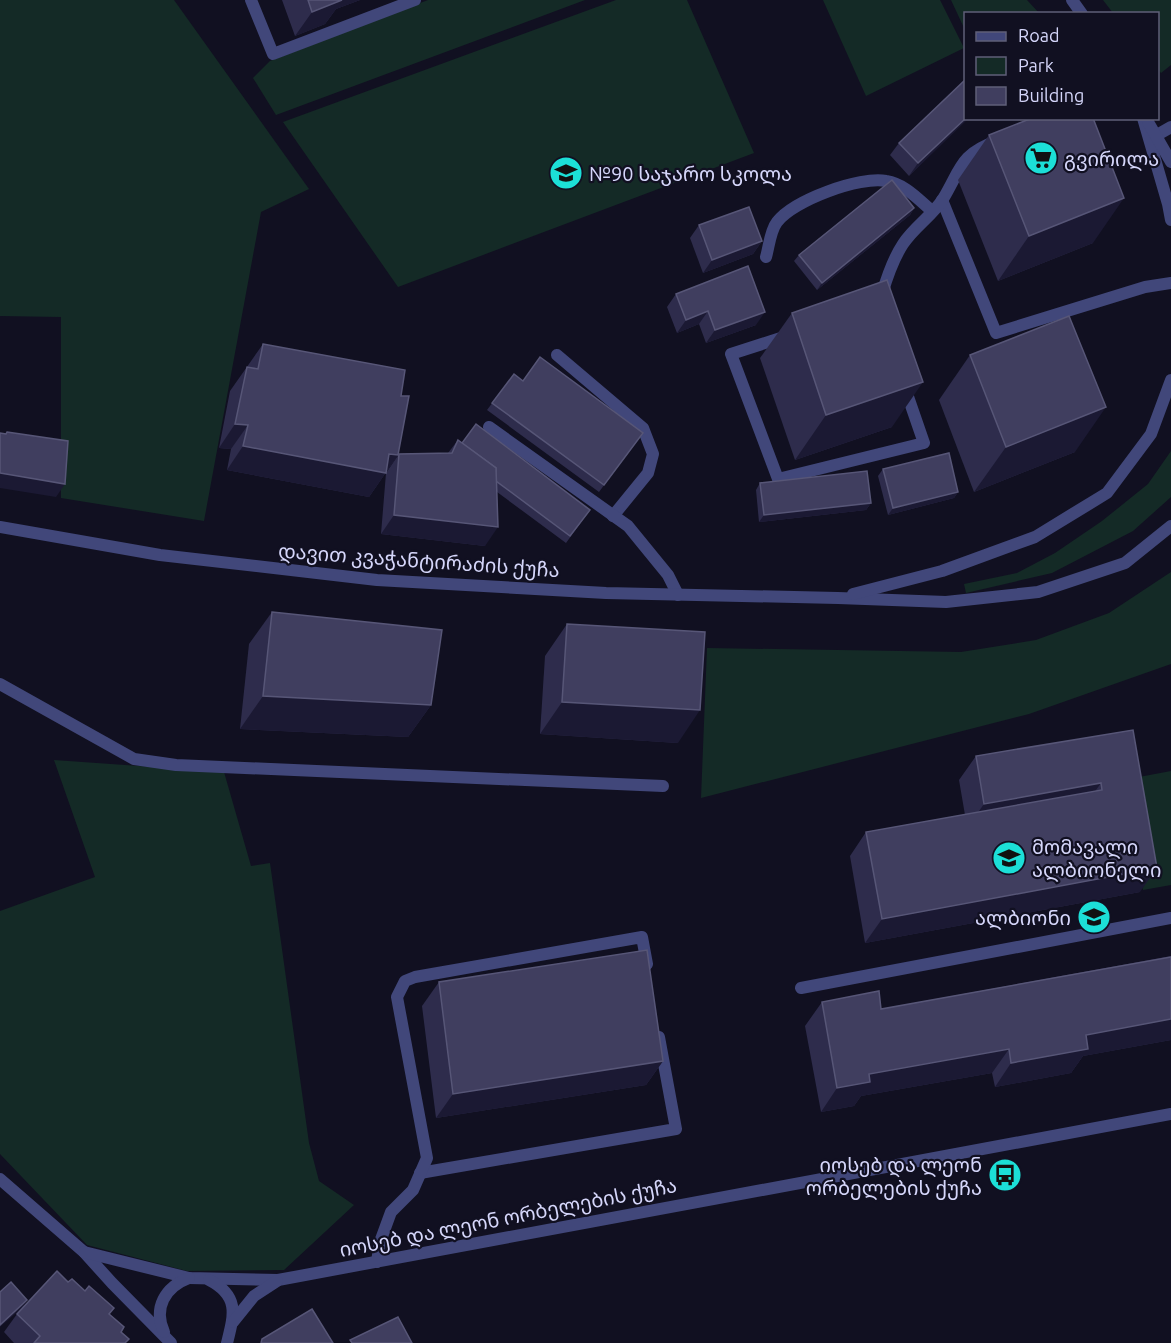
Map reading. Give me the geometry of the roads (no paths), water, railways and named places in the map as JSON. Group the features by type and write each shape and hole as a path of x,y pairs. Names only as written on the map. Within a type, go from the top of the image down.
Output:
{"street":[{"path":"251,0 273,54 415,0"},
{"path":"1145,120 1171,220"},
{"path":"1146,120 1157,135 1171,162"},
{"path":"1157,135 1171,127"},
{"path":"878,307 890,269 903,243 942,200 957,170 978,147 1009,136"},
{"path":"766,257 776,223 799,203 835,189 885,180 902,186 932,211"},
{"path":"942,200 996,333 1145,286 1171,283"},
{"path":"799,332 731,354 778,479 924,443 901,375"},
{"path":"557,355 644,428 653,454 648,473 613,516"},
{"name":"დავით კვაჭანტირაძის ქუჩა","path":"838,598 942,571 1035,537 1107,493 1151,434 1171,380"},
{"path":"489,427 628,526 668,575 678,595"},
{"name":"დავით კვაჭანტირაძის ქუჩა","path":"0,527 160,555 377,580 606,593 946,602 1038,592 1125,563 1171,526"},
{"path":"0,684 134,759 188,766 663,786"},
{"path":"801,988 1171,918"},
{"path":"377,1262 380,1242 391,1212 412,1190 427,1158 397,997 405,981 415,977 642,937 648,972"},
{"path":"420,1173 676,1129 658,1029"},
{"name":"იოსებ და ლეონ ორბელების ქუჩა","path":"278,1280 1171,1114"},
{"path":"0,1179 84,1252 118,1290 170,1341"},
{"path":"84,1252 189,1278 278,1280"},
{"path":"170,1341 160,1324 159,1312 162,1301 168,1290 177,1282 189,1278"},
{"path":"208,1280 226,1292 234,1312 227,1343"},
{"path":"219,1343 254,1296 278,1280"}],"place":[{"name":"გვირილა","path":"1041,158"},
{"name":"№90 საჯარო სკოლა","path":"566,173"},
{"name":"მომავალი ალბიონელი","path":"1009,858"},
{"name":"ალბიონი","path":"1094,917"},
{"name":"იოსებ და ლეონ ორბელების ქუჩა","path":"1005,1175"}]}
